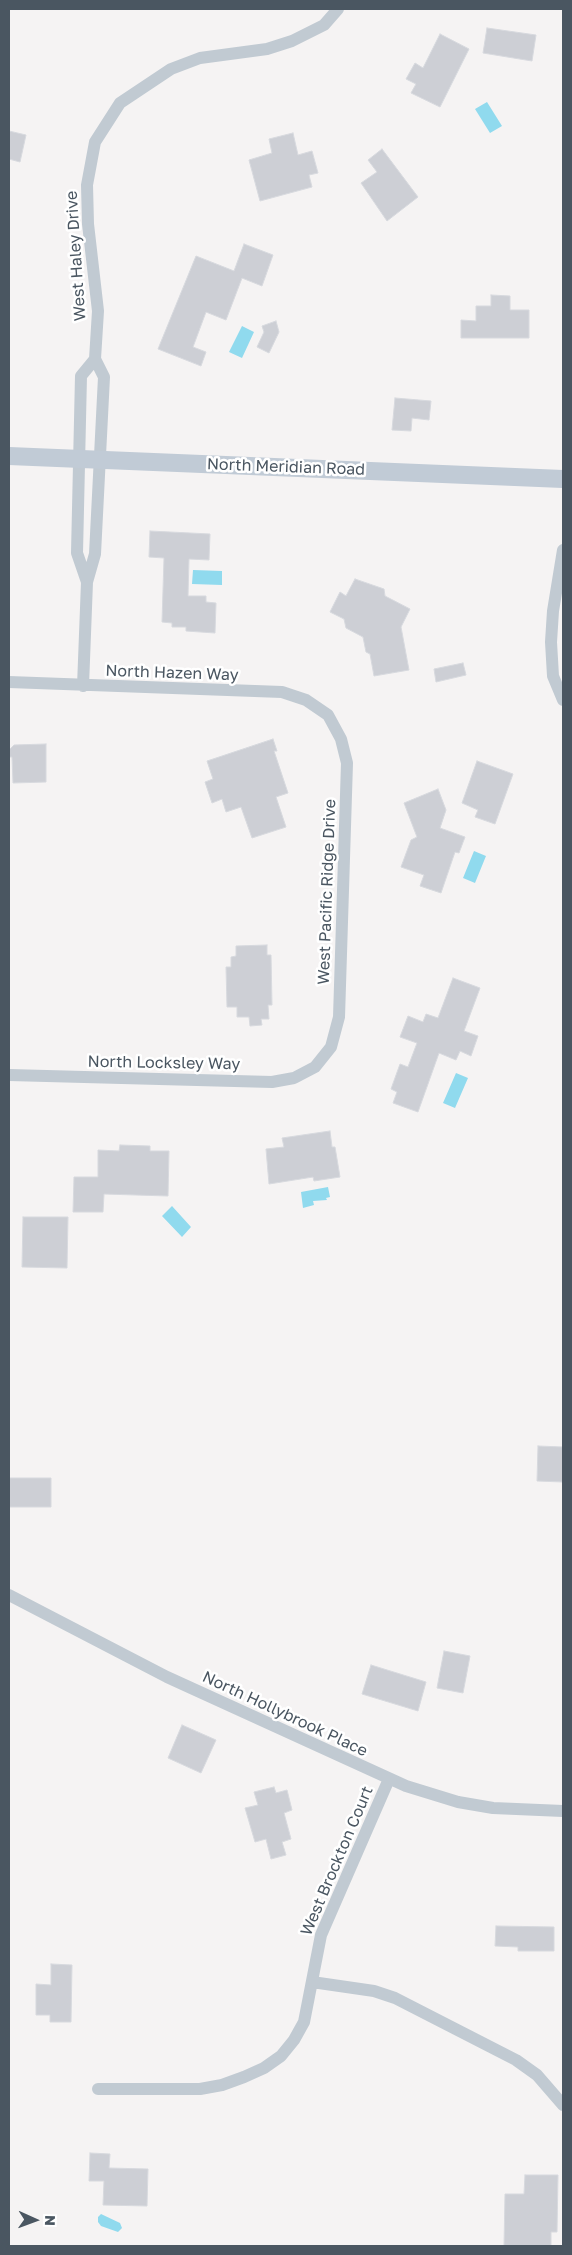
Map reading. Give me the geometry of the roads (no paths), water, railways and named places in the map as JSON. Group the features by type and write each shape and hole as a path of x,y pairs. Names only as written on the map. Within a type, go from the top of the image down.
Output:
{"street":[{"name":"West Haley Drive","path":"83,686 87,582 95,554 104,377 95,359 98,311 88,224 87,185 95,142 120,103 171,69 200,58 267,49 292,41 324,25 338,9"},
{"name":"West Haley Drive","path":"87,582 77,553 79,459 82,376 95,359"},
{"name":"North Meridian Road","path":"9,456 563,478"},
{"path":"563,550 553,611 551,642 553,676 563,700"},
{"name":"North Hazen Way","path":"9,682 282,692 306,700 328,715"},
{"name":"West Pacific Ridge Drive","path":"315,1067 331,1047 339,1017 347,764 342,739 328,715"},
{"name":"North Locksley Way","path":"9,1076 272,1082 294,1078 315,1067"},
{"name":"North Hollybrook Place","path":"9,1595 167,1677 389,1779 458,1802 493,1808 563,1811"},
{"name":"West Brockton Court","path":"98,2089 200,2089 222,2085 264,2068 281,2056 294,2040 304,2022 321,1935 389,1779"},
{"path":"312,1982 374,1991 395,1998 516,2060 542,2080 563,2105"}],"water":[{"path":"487,102 502,126 490,133 475,109"},
{"path":"242,326 254,332 242,358 229,352"},
{"path":"193,570 222,571 222,585 192,584"},
{"path":"474,851 486,856 475,883 463,878"},
{"path":"456,1073 468,1078 455,1108 443,1103"},
{"path":"328,1187 330,1197 326,1198 327,1200 313,1201 314,1205 303,1208 301,1192"},
{"path":"172,1206 191,1227 182,1237 162,1216"},
{"path":"101,2214 120,2223 122,2228 118,2232 101,2226 98,2222 98,2217"}]}
